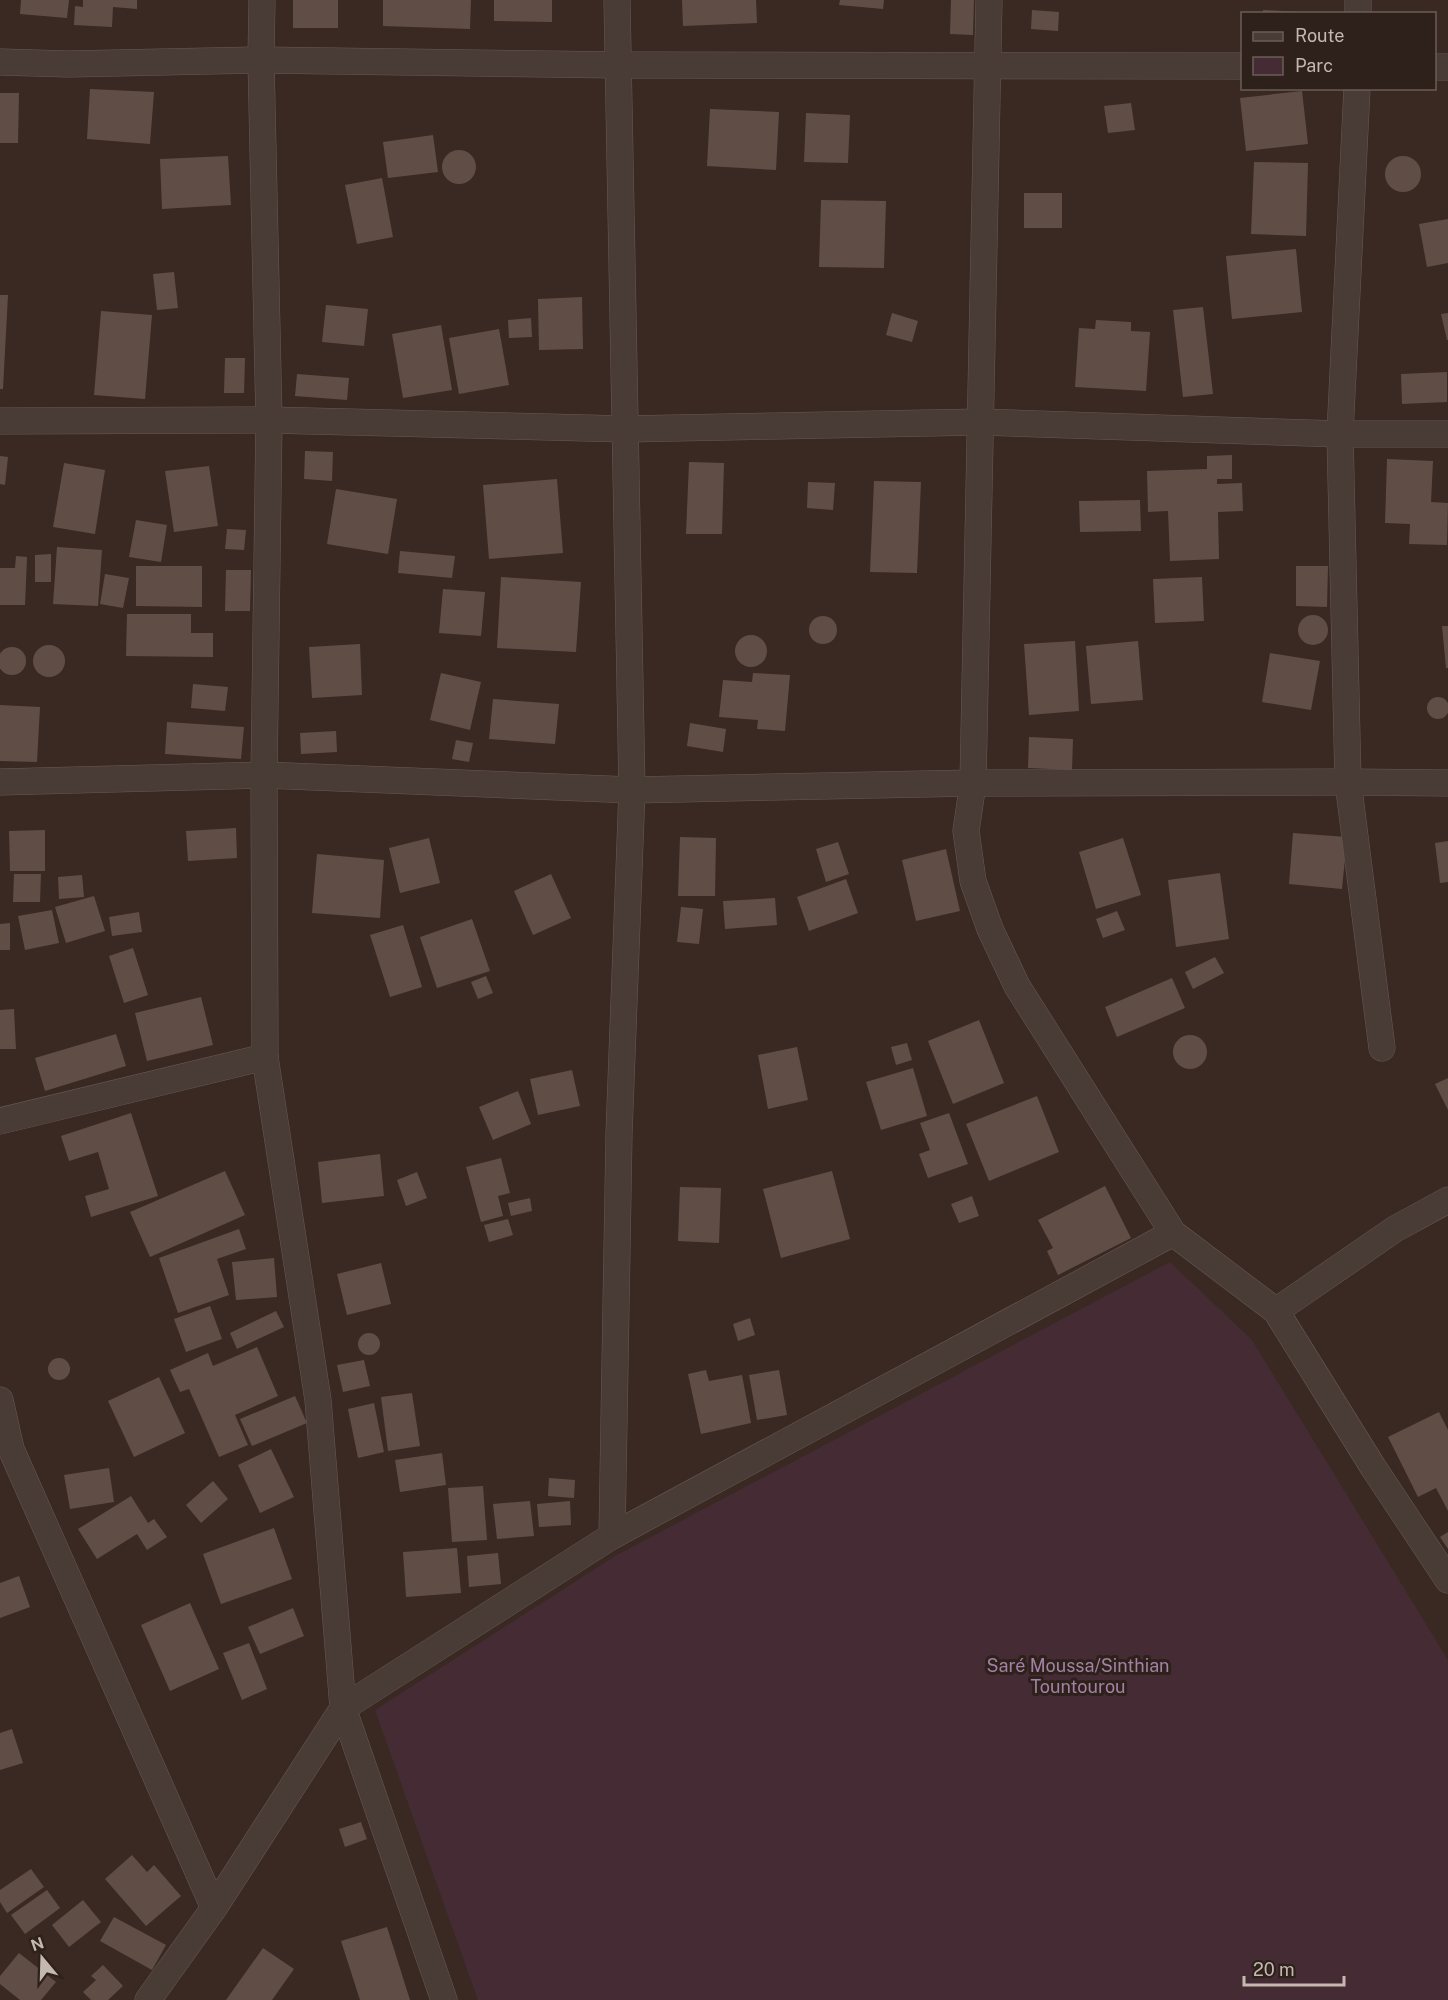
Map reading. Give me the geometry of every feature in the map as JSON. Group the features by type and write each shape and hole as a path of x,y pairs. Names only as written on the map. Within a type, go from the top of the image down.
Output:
{"street":[{"path":"262,0 261,60 269,420 264,775 266,1057 318,1400 343,1708 444,2000"},
{"path":"612,1536 620,1122 632,790 617,0"},
{"path":"989,0 973,783 966,831 973,881 990,928 1017,986 1173,1233 1276,1311 1373,1467 1448,1580"},
{"path":"0,62 69,64 261,60 618,65 1241,66"},
{"path":"1357,90 1340,434 1348,782 1382,1048"},
{"path":"0,421 269,420 625,429 980,422 1340,434 1448,434"},
{"path":"0,782 264,775 632,790 973,783 1448,783"},
{"path":"0,1121 266,1057"},
{"path":"1276,1311 1395,1230 1448,1200"},
{"path":"148,2000 214,1908 343,1708 612,1536 1173,1233"},
{"path":"0,1400 5,1451 214,1908"}],"green space":[{"name":"Saré Moussa/Sinthian Tountourou","path":"1170,1262 1252,1340 1448,1660 1448,2000 478,2000 375,1710 617,1555"}],"building":[{"path":"21,0 69,0 67,18 20,14"},
{"path":"83,0 137,0 137,9 113,7 112,27 74,25 75,6 83,7"},
{"path":"293,0 338,0 338,28 293,28"},
{"path":"383,0 471,0 470,29 383,26"},
{"path":"494,0 552,0 552,22 494,21"},
{"path":"682,0 756,0 757,23 683,26"},
{"path":"840,0 884,0 883,9 839,5"},
{"path":"951,0 974,0 973,35 950,34"},
{"path":"1032,10 1059,12 1058,31 1031,29"},
{"path":"1263,10 1301,12 1263,12"},
{"path":"90,89 154,92 150,144 87,139"},
{"path":"1302,91 1308,144 1246,151 1240,98"},
{"path":"0,93 19,93 18,143 0,143"},
{"path":"1131,103 1135,130 1108,133 1104,106"},
{"path":"710,109 779,112 776,170 707,166"},
{"path":"806,113 850,115 848,163 804,162"},
{"path":"433,135 438,172 388,178 383,142"},
{"path":"459,150 471,155 476,167 471,179 459,184 447,179 442,167 447,155"},
{"path":"228,156 231,205 162,209 160,159"},
{"path":"1403,156 1416,161 1421,174 1416,187 1403,192 1390,187 1385,174 1390,161"},
{"path":"1254,162 1308,163 1306,236 1251,234"},
{"path":"382,178 393,237 357,244 345,185"},
{"path":"1024,193 1062,193 1062,228 1024,228"},
{"path":"821,200 886,201 884,268 819,267"},
{"path":"1448,219 1448,263 1427,267 1419,224"},
{"path":"1296,249 1302,312 1232,319 1226,256"},
{"path":"174,272 178,308 157,310 153,274"},
{"path":"0,295 8,295 3,389 0,389"},
{"path":"582,297 583,349 539,350 538,299"},
{"path":"326,305 368,309 364,346 322,342"},
{"path":"1203,307 1213,394 1183,397 1173,310"},
{"path":"101,311 152,315 145,399 94,395"},
{"path":"892,313 918,321 912,342 886,335"},
{"path":"1448,313 1448,340 1447,340 1441,314"},
{"path":"531,318 532,337 509,338 508,320"},
{"path":"1096,320 1131,322 1131,331 1150,332 1146,391 1075,387 1079,328 1095,329"},
{"path":"441,325 452,390 403,398 392,334"},
{"path":"499,329 509,385 459,394 449,338"},
{"path":"225,358 245,358 244,393 224,393"},
{"path":"1447,372 1447,402 1402,404 1401,374"},
{"path":"297,374 349,378 347,400 295,396"},
{"path":"305,451 333,452 332,481 304,479"},
{"path":"1232,455 1232,479 1217,479 1217,484 1242,483 1243,511 1218,512 1219,559 1170,561 1168,511 1148,512 1147,471 1207,469 1207,456"},
{"path":"0,456 8,457 5,485 0,484"},
{"path":"1387,459 1433,461 1431,502 1448,503 1447,545 1409,544 1410,524 1385,523"},
{"path":"689,462 724,463 722,534 686,534"},
{"path":"64,463 105,470 95,534 53,527"},
{"path":"209,466 218,526 174,532 165,471"},
{"path":"557,479 563,553 489,559 483,485"},
{"path":"874,481 921,482 917,573 870,572"},
{"path":"808,482 835,483 833,510 807,508"},
{"path":"336,489 397,499 388,554 327,544"},
{"path":"1140,500 1141,531 1080,532 1079,501"},
{"path":"136,520 167,525 161,562 129,557"},
{"path":"227,529 246,530 244,550 225,549"},
{"path":"57,547 102,550 98,606 53,604"},
{"path":"400,551 455,556 452,578 398,573"},
{"path":"51,554 51,582 35,582 35,555"},
{"path":"16,556 27,557 25,605 0,605 0,568 15,568"},
{"path":"136,566 202,566 202,607 136,606"},
{"path":"1296,566 1328,566 1327,607 1296,606"},
{"path":"226,570 251,570 250,611 225,611"},
{"path":"105,574 129,578 123,608 100,604"},
{"path":"501,577 581,582 576,652 497,648"},
{"path":"1202,577 1204,621 1155,623 1153,579"},
{"path":"443,589 485,592 481,636 439,633"},
{"path":"127,614 191,614 191,633 213,633 213,657 126,656"},
{"path":"1313,615 1324,619 1328,630 1324,641 1313,645 1302,641 1298,630 1302,619"},
{"path":"823,616 833,620 837,630 833,640 823,644 813,640 809,630 813,620"},
{"path":"1442,626 1448,626 1448,668 1446,668"},
{"path":"751,635 762,640 767,651 762,662 751,667 740,662 735,651 740,640"},
{"path":"1075,641 1079,711 1029,715 1024,644"},
{"path":"1138,641 1143,700 1091,704 1086,646"},
{"path":"360,644 362,695 312,698 309,647"},
{"path":"49,645 60,650 65,661 60,672 49,677 38,672 33,661 38,650"},
{"path":"7,648 17,648 25,656 25,666 17,674 7,674 -1,666 -1,656"},
{"path":"1270,653 1320,661 1311,710 1262,702"},
{"path":"441,673 481,682 470,730 430,720"},
{"path":"753,673 790,675 785,731 757,729 758,720 719,717 723,680 752,682"},
{"path":"193,684 228,687 225,711 191,708"},
{"path":"1438,697 1446,700 1449,708 1446,716 1438,719 1430,716 1427,708 1430,700"},
{"path":"493,699 559,704 555,744 489,739"},
{"path":"0,705 40,707 37,762 0,761"},
{"path":"167,722 244,727 241,759 165,754"},
{"path":"690,723 726,729 723,752 687,746"},
{"path":"336,731 337,752 301,754 300,733"},
{"path":"1029,737 1073,739 1072,770 1028,768"},
{"path":"456,740 473,743 469,762 452,759"},
{"path":"236,828 237,858 188,861 186,831"},
{"path":"45,830 45,871 10,871 9,831"},
{"path":"1293,833 1347,837 1342,889 1289,884"},
{"path":"680,837 716,838 715,896 678,896"},
{"path":"429,838 440,883 400,893 389,848"},
{"path":"1123,838 1141,895 1096,909 1079,852"},
{"path":"1448,841 1448,882 1440,883 1435,843"},
{"path":"838,842 849,874 826,882 816,849"},
{"path":"946,849 960,911 916,921 902,860"},
{"path":"317,854 384,860 380,918 312,913"},
{"path":"1220,873 1229,939 1176,947 1168,880"},
{"path":"14,874 41,874 40,902 13,902"},
{"path":"551,874 571,918 533,935 514,891"},
{"path":"82,875 84,897 59,899 58,877"},
{"path":"846,879 858,913 809,931 797,897"},
{"path":"94,896 105,931 66,943 55,907"},
{"path":"775,898 777,925 725,929 723,901"},
{"path":"681,907 703,909 699,944 677,942"},
{"path":"52,910 59,943 25,950 18,916"},
{"path":"1117,911 1125,930 1103,938 1096,919"},
{"path":"139,912 142,932 112,936 109,917"},
{"path":"472,919 490,971 437,988 420,937"},
{"path":"10,923 10,950 0,950 0,924"},
{"path":"403,925 422,987 390,997 370,935"},
{"path":"133,948 148,995 124,1003 109,956"},
{"path":"1215,957 1224,973 1193,989 1185,972"},
{"path":"486,976 493,993 478,999 471,982"},
{"path":"1172,978 1185,1008 1117,1037 1105,1007"},
{"path":"201,997 213,1045 147,1061 135,1013"},
{"path":"14,1009 16,1049 0,1049 0,1010"},
{"path":"979,1020 1004,1083 953,1104 928,1041"},
{"path":"116,1034 126,1066 45,1091 35,1058"},
{"path":"1190,1035 1202,1040 1207,1052 1202,1064 1190,1069 1178,1064 1173,1052 1178,1040"},
{"path":"907,1043 912,1060 896,1065 891,1047"},
{"path":"797,1047 808,1100 768,1109 758,1055"},
{"path":"913,1068 927,1116 881,1130 866,1082"},
{"path":"572,1070 580,1106 538,1115 530,1079"},
{"path":"1448,1078 1448,1110 1435,1084"},
{"path":"518,1091 531,1124 493,1140 479,1107"},
{"path":"1037,1096 1059,1152 989,1181 966,1124"},
{"path":"131,1113 158,1196 91,1217 85,1196 109,1189 98,1152 69,1161 61,1136"},
{"path":"949,1113 968,1164 928,1178 919,1154 930,1150 920,1123"},
{"path":"380,1154 384,1196 322,1203 318,1162"},
{"path":"501,1158 510,1193 498,1196 503,1216 481,1222 466,1167"},
{"path":"225,1171 245,1215 150,1257 130,1212"},
{"path":"832,1171 850,1239 781,1258 763,1189"},
{"path":"417,1172 427,1198 406,1206 397,1180"},
{"path":"1105,1186 1131,1238 1058,1275 1047,1251 1053,1248 1038,1220"},
{"path":"680,1187 721,1188 719,1243 678,1241"},
{"path":"972,1196 979,1216 959,1223 951,1204"},
{"path":"530,1198 532,1211 511,1216 508,1203"},
{"path":"508,1219 513,1235 489,1242 484,1225"},
{"path":"239,1229 246,1249 217,1259 229,1295 178,1313 159,1258"},
{"path":"274,1258 277,1297 236,1300 232,1262"},
{"path":"381,1263 391,1304 347,1315 337,1274"},
{"path":"210,1306 222,1339 186,1352 174,1319"},
{"path":"276,1311 284,1327 237,1349 230,1333"},
{"path":"750,1318 755,1335 738,1341 733,1324"},
{"path":"369,1333 377,1336 380,1344 377,1352 369,1355 361,1352 358,1344 361,1336"},
{"path":"257,1347 278,1396 235,1415 248,1445 219,1457 189,1389 180,1392 170,1370 208,1353 213,1366"},
{"path":"55,1358 63,1358 70,1365 70,1373 63,1380 55,1380 48,1373 48,1365"},
{"path":"364,1360 370,1386 343,1392 337,1365"},
{"path":"706,1370 709,1381 742,1375 751,1423 701,1434 688,1374"},
{"path":"779,1370 787,1415 757,1420 749,1375"},
{"path":"159,1377 185,1433 134,1457 108,1401"},
{"path":"412,1393 420,1446 388,1451 381,1397"},
{"path":"295,1396 307,1423 252,1446 240,1419"},
{"path":"374,1403 384,1452 358,1458 348,1409"},
{"path":"1439,1412 1448,1430 1448,1511 1436,1488 1418,1497 1388,1437"},
{"path":"271,1449 294,1497 260,1513 238,1465"},
{"path":"442,1453 446,1485 400,1492 395,1460"},
{"path":"109,1468 114,1502 70,1509 64,1475"},
{"path":"549,1478 575,1480 574,1498 548,1496"},
{"path":"213,1481 228,1499 201,1523 186,1505"},
{"path":"483,1486 487,1540 452,1542 448,1488"},
{"path":"131,1496 148,1523 154,1519 167,1537 147,1550 137,1534 97,1559 78,1529"},
{"path":"530,1501 534,1536 497,1539 493,1504"},
{"path":"570,1501 571,1525 539,1527 537,1504"},
{"path":"274,1528 292,1579 221,1604 203,1554"},
{"path":"1448,1532 1448,1549 1440,1537"},
{"path":"457,1548 461,1593 406,1597 403,1552"},
{"path":"498,1553 501,1584 469,1587 467,1556"},
{"path":"19,1576 30,1607 0,1618 0,1583"},
{"path":"190,1603 219,1669 170,1691 141,1625"},
{"path":"293,1608 304,1636 260,1654 248,1627"},
{"path":"249,1643 267,1689 242,1700 223,1653"},
{"path":"12,1729 23,1763 0,1770 0,1733"},
{"path":"361,1822 367,1839 345,1847 339,1829"},
{"path":"132,1855 147,1872 154,1865 181,1896 146,1926 105,1879"},
{"path":"31,1869 44,1887 7,1913 0,1902 0,1890"},
{"path":"47,1890 60,1908 25,1934 11,1915"},
{"path":"83,1900 101,1922 69,1947 52,1925"},
{"path":"114,1917 166,1945 152,1970 100,1941"},
{"path":"387,1927 410,2000 360,2000 341,1941"},
{"path":"263,1948 294,1969 272,2000 226,2000"},
{"path":"19,1953 56,1982 41,2000 20,2000 0,1984 0,1976"},
{"path":"103,1965 123,1986 108,2000 91,2000 83,1992 96,1980 91,1976"}]}
